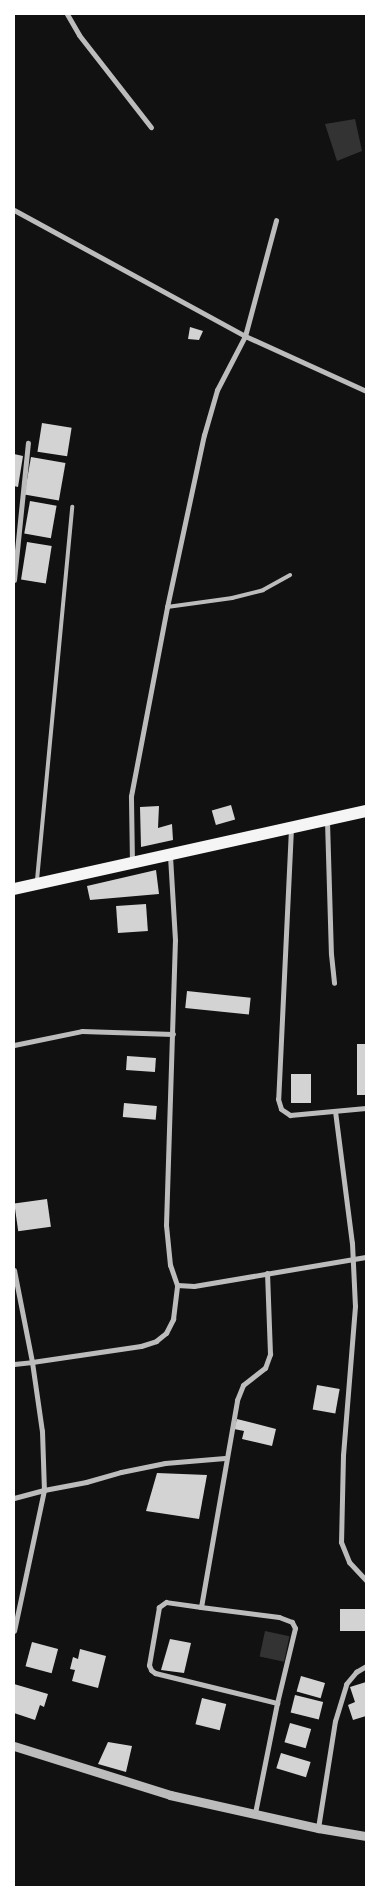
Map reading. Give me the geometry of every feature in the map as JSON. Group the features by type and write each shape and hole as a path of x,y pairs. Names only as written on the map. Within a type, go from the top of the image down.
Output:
{"main road":[{"path":"14,889 366,811"}],"street":[{"path":"67,14 79,35 151,127"},
{"path":"14,210 245,336 366,391"},
{"path":"132,864 131,796 167,607 204,434 217,390 245,336 276,220"},
{"path":"14,580 28,443"},
{"path":"327,820 331,954 334,983"},
{"path":"291,828 278,1099 281,1110 290,1115 366,1108"},
{"path":"14,1364 141,1346 156,1341 166,1333 173,1319 177,1285 170,1265 166,1225 175,940 170,855"},
{"path":"14,1045 82,1031 173,1034"},
{"path":"335,1111 353,1258 355,1306 343,1455 341,1542 349,1562 366,1580"},
{"path":"177,1285 194,1286 366,1257"},
{"path":"14,1270 32,1362 42,1431 44,1490 14,1631"},
{"path":"201,1607 225,1458 237,1400 243,1385 265,1368 270,1354 267,1273"},
{"path":"14,1498 165,1463 225,1458"},
{"path":"255,1813 277,1703 295,1632 292,1622 279,1617 166,1602 159,1607 150,1664 151,1670 156,1673 277,1703"},
{"path":"318,1828 334,1721 346,1684 356,1672 366,1666"},
{"path":"14,1746 170,1795 318,1828 366,1836"}],"lane":[{"path":"36,884 72,507"},
{"path":"167,607 232,598 263,590 290,575"}],"shaded area":[{"path":"355,119 362,151 337,161 325,124"},
{"path":"265,1631 289,1636 284,1662 260,1656"}],"building":[{"path":"190,327 203,331 199,340 188,339"},
{"path":"42,423 72,428 67,456 37,452"},
{"path":"14,454 23,456 18,487 14,486"},
{"path":"31,457 65,463 59,501 24,494"},
{"path":"30,501 57,506 51,538 24,533"},
{"path":"27,542 52,546 46,583 21,580"},
{"path":"231,805 235,819 216,825 212,811"},
{"path":"159,806 158,828 172,824 173,840 141,847 140,807"},
{"path":"156,870 159,894 90,900 87,886"},
{"path":"146,904 148,931 118,933 116,906"},
{"path":"187,991 251,998 249,1015 185,1008"},
{"path":"357,1044 366,1044 366,1095 357,1095"},
{"path":"127,1056 156,1058 155,1072 126,1070"},
{"path":"291,1074 311,1074 311,1103 291,1103"},
{"path":"124,1103 157,1106 156,1120 123,1117"},
{"path":"47,1199 51,1227 18,1231 14,1204"},
{"path":"317,1385 340,1389 335,1414 313,1410"},
{"path":"237,1419 276,1429 272,1446 242,1439 244,1431 234,1429"},
{"path":"157,1473 207,1475 199,1519 146,1511"},
{"path":"340,1609 366,1609 366,1631 340,1631"},
{"path":"170,1639 191,1643 184,1673 161,1670"},
{"path":"32,1642 58,1649 52,1673 26,1666"},
{"path":"80,1649 106,1656 98,1688 72,1681 75,1670 70,1669 73,1657 78,1659"},
{"path":"301,1676 325,1683 321,1698 297,1691"},
{"path":"366,1682 366,1716 353,1720 348,1705 355,1702 350,1687"},
{"path":"14,1684 48,1694 44,1707 40,1705 35,1720 14,1713"},
{"path":"295,1695 323,1702 319,1719 291,1712"},
{"path":"202,1698 226,1704 220,1730 195,1724"},
{"path":"290,1723 311,1729 306,1748 284,1742"},
{"path":"108,1742 132,1746 126,1772 98,1764"},
{"path":"281,1753 311,1762 306,1777 276,1768"}]}
